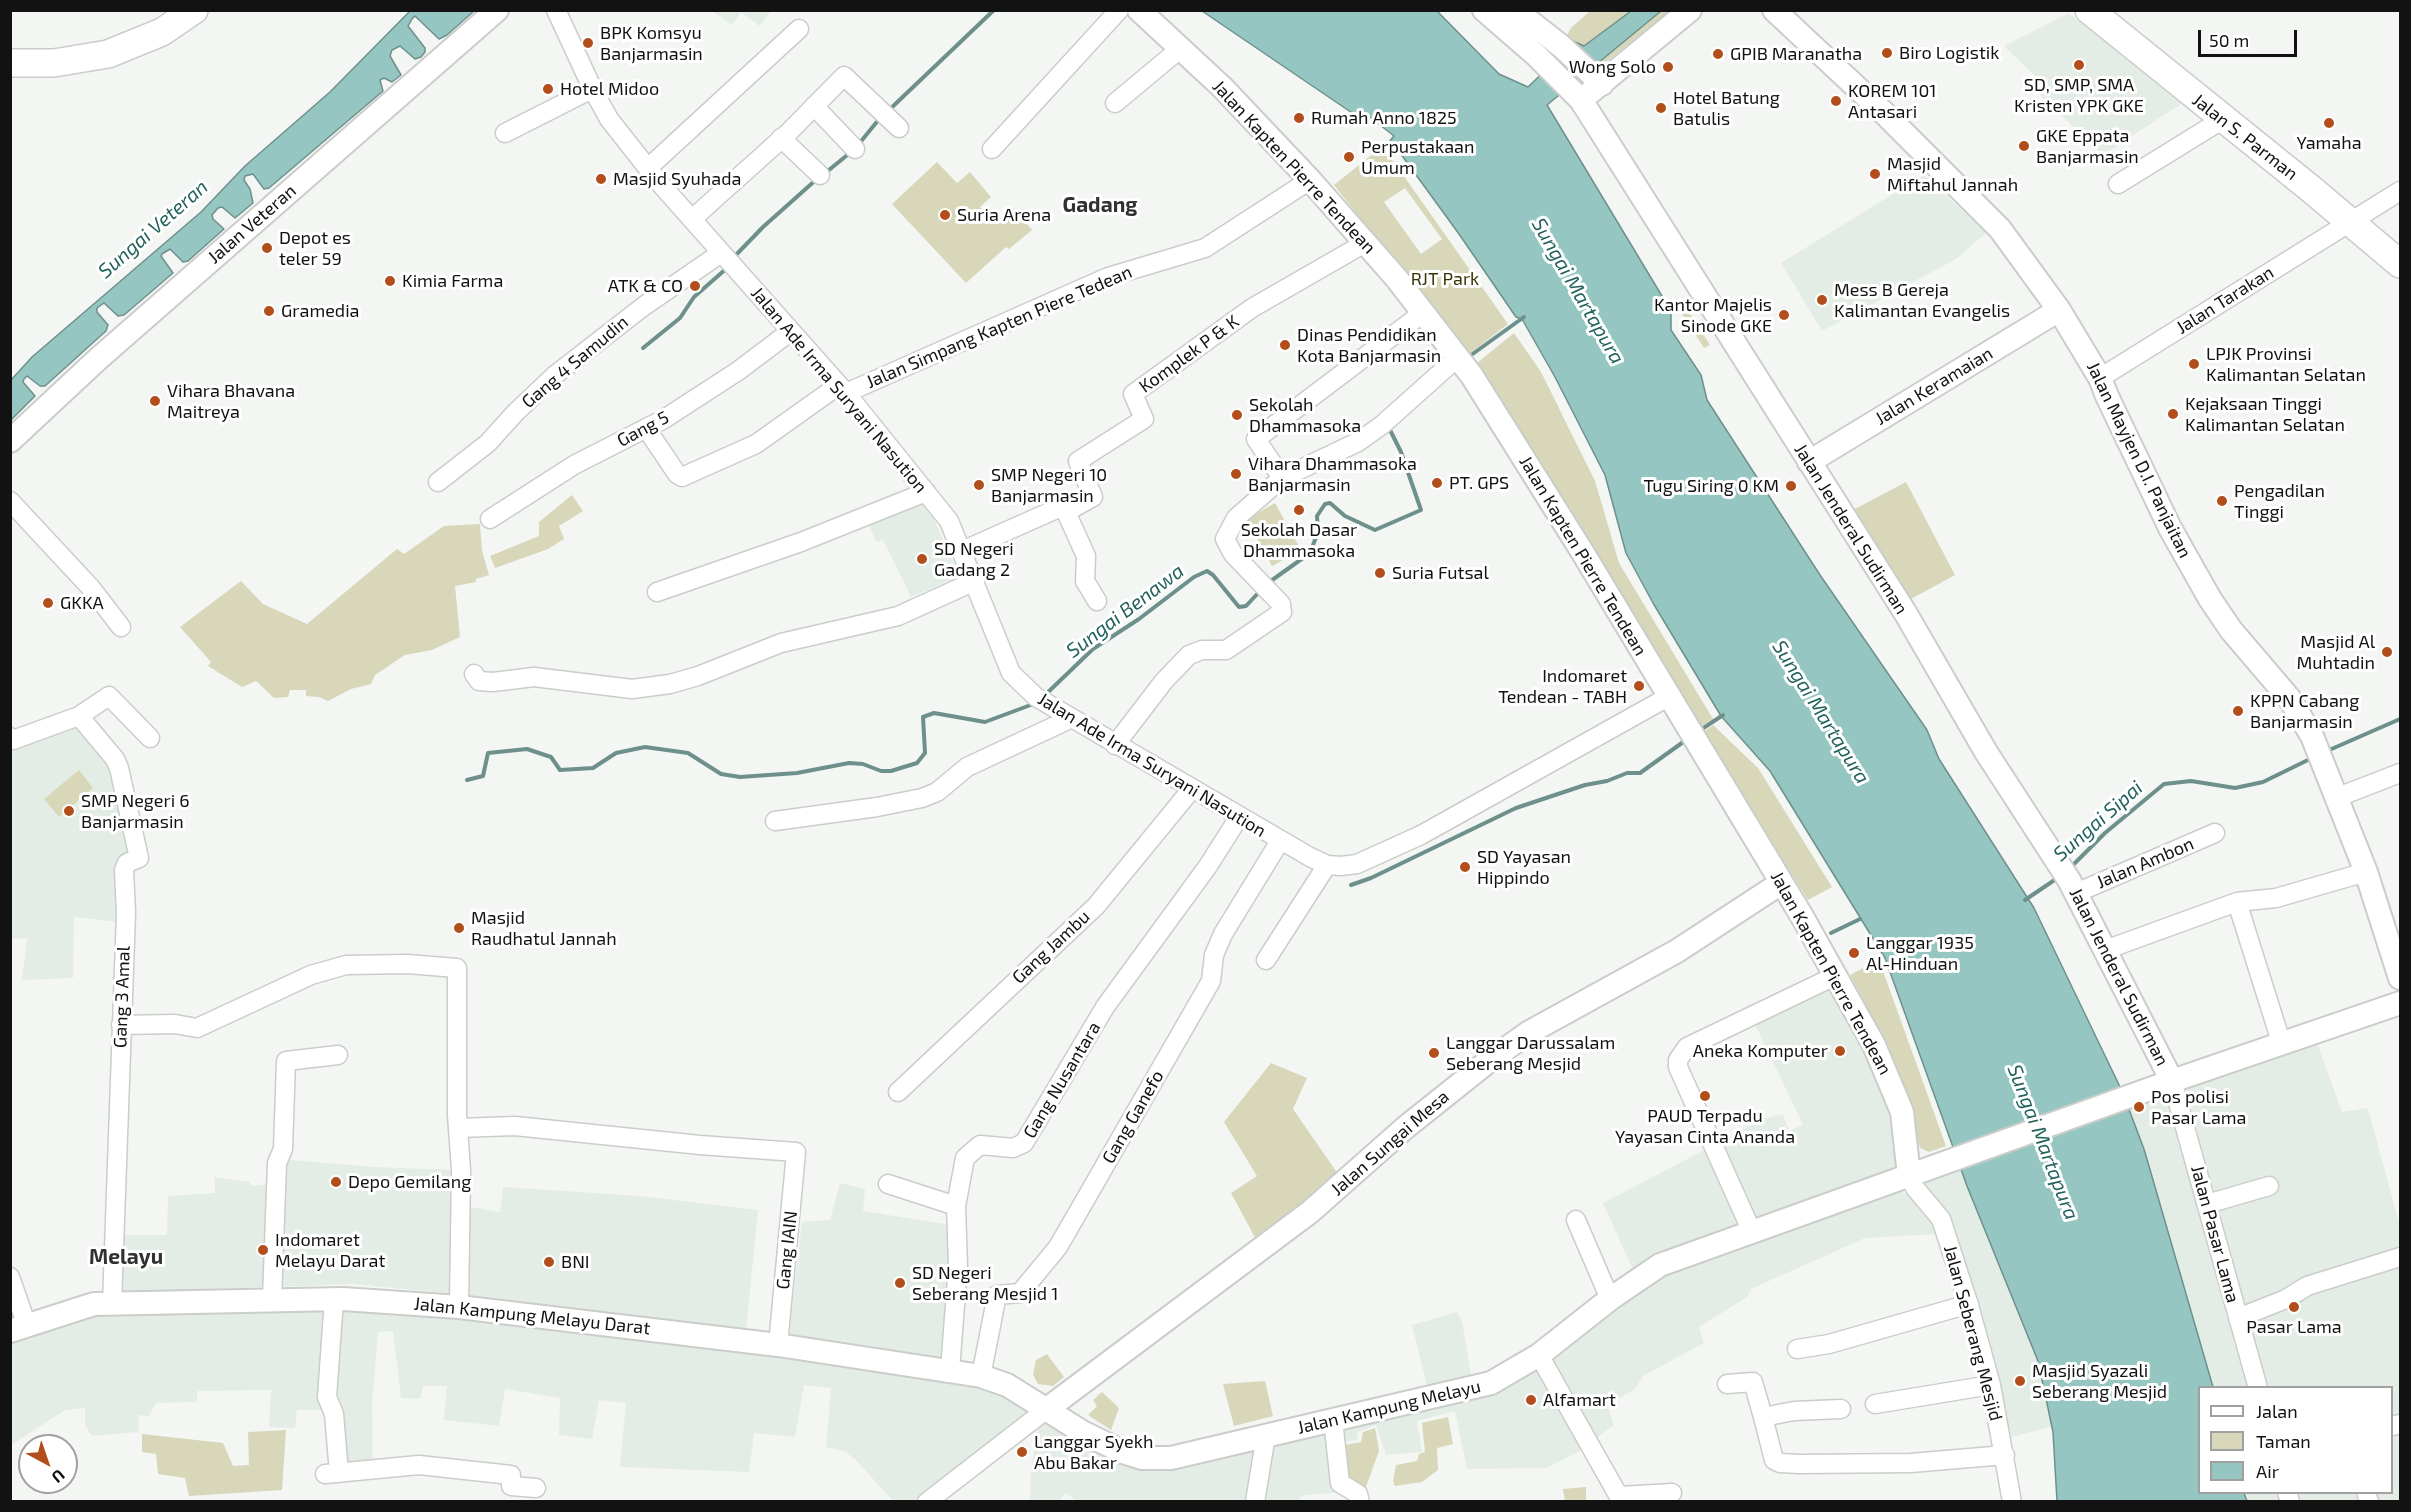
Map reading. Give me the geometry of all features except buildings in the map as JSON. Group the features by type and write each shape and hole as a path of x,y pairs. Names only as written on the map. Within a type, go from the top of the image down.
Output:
{"highway":[{"path":"10,45 56,45 106,35 163,10"},
{"path":"10,63 54,63 108,54 162,32 194,10"},
{"name":"Jalan S. Parman","path":"2089,10 2234,128 2356,218 2400,246"},
{"name":"Jalan S. Parman","path":"2113,10 2356,218 2400,264"}],"main road":[{"name":"Jalan Veteran","path":"10,441 98,359 497,10"},
{"name":"Jalan Kapten Pierre Tendean","path":"1139,10 1223,88 1310,180 1424,312 1462,361 1583,552 1836,976 1891,1079 1902,1112 1909,1176"},
{"name":"Jalan Jenderal Sudirman","path":"1484,10 1544,62 1577,96 1809,462 2072,887 2172,1081"},
{"path":"1515,10 1561,46 1596,79"},
{"path":"1577,96 1596,79 1690,10"},
{"name":"Jalan Mayjen D.I. Panjaitan","path":"1774,10 1883,112 1985,213 2031,269 2059,310 2100,378 2170,528 2210,598 2232,630 2289,698 2315,741 2366,872 2400,978"},
{"name":"Jalan Keramaian","path":"1809,462 2059,310"},
{"name":"Jalan Sungai Mesa","path":"1047,1409 1310,1212 1406,1128 1490,1060 1528,1033 1677,951 1781,884"},
{"name":"Jalan Kampung Melayu","path":"1047,1409 1107,1445 1142,1458 1171,1458 1491,1383 1539,1355 1610,1299 1660,1265 2172,1081 2400,1004"},
{"name":"Jalan Kampung Melayu Darat","path":"19,1329 94,1305 112,1304 334,1299 459,1307 778,1345 950,1370 981,1376 1007,1385 1047,1409"}],"street":[{"name":"Jalan Ade Irma Suryani Nasution","path":"556,10 609,119 721,253 842,389 950,521 1011,673 1036,697 1191,790 1327,865 1358,864 1421,835 1668,697"},
{"path":"992,149 1119,10"},
{"path":"648,168 799,29"},
{"path":"1114,103 1181,48"},
{"path":"692,219 845,76 899,128"},
{"path":"505,133 592,88"},
{"path":"814,106 855,149"},
{"path":"2118,184 2220,121 2234,128"},
{"path":"781,138 820,176"},
{"name":"Jalan Simpang Kapten Piere Tedean","path":"646,428 677,474 682,477 756,444 842,389 1108,277 1205,248 1310,180"},
{"name":"Jalan Tarakan","path":"2100,378 2400,191"},
{"name":"Komplek P & K","path":"1066,512 1093,497 1078,461 1144,419 1132,394 1252,308 1365,243"},
{"name":"Gang 4 Samudin","path":"438,482 488,443 515,413 555,375 644,306 721,253"},
{"path":"1282,478 1256,439 1424,312"},
{"name":"Gang 5","path":"490,519 574,465 646,428 738,371 791,332"},
{"path":"1114,745 1164,681 1189,655 1202,650 1226,650 1282,612 1281,604 1233,554 1225,539 1236,518 1282,478 1358,442 1462,361"},
{"path":"657,592 801,542 926,492"},
{"path":"10,501 91,588 121,627"},
{"path":"962,551 1061,507 1066,512 1086,556 1085,581 1097,601"},
{"path":"474,674 479,681 486,682 534,677 632,689 669,684 698,676 781,643 898,616 975,581"},
{"path":"10,737 13,740 79,716 106,697 112,697 150,738"},
{"name":"Gang 3 Amal","path":"79,716 119,768 139,858 127,863 124,870 126,913 112,1304"},
{"path":"775,821 922,798 938,792 967,767 1072,718"},
{"path":"2338,797 2400,773"},
{"name":"Gang Jambu","path":"898,1092 1096,906 1125,874 1191,790"},
{"name":"Gang Nusantara","path":"950,1370 958,1266 956,1206 958,1189 968,1153 980,1145 1013,1148 1024,1143 1105,1007 1208,866 1239,817"},
{"name":"Jalan Ambon","path":"2072,887 2215,833"},
{"name":"Gang Ganefo","path":"981,1376 997,1295 1020,1293 1058,1247 1211,981 1214,955 1223,934 1280,841"},
{"path":"1266,960 1327,865"},
{"path":"2105,950 2237,902 2277,897 2366,872"},
{"path":"2237,902 2282,1045"},
{"path":"121,1025 176,1024 197,1028 311,975 346,965 457,968 458,1128 461,1170 459,1307"},
{"path":"1752,1232 1678,1067 1678,1060 1687,1047 1836,976"},
{"path":"272,1299 277,1163 284,1149 286,1061 338,1055"},
{"name":"Jalan Pasar Lama","path":"2172,1081 2257,1386"},
{"name":"Gang IAIN","path":"458,1128 515,1126 710,1146 796,1152 798,1154 778,1345"},
{"name":"Jalan Seberang Mesjid","path":"1909,1176 1915,1188 1941,1220 1969,1304 1991,1385 2012,1502"},
{"path":"888,1184 956,1206"},
{"path":"2207,1204 2269,1186"},
{"path":"1576,1220 1610,1299"},
{"path":"2238,1318 2286,1299 2307,1286 2400,1257"},
{"path":"10,1277 19,1329"},
{"path":"334,1299 327,1397 334,1414 332,1474 419,1465 511,1475 511,1486 536,1488"},
{"path":"1797,1349 1829,1344 1969,1304"},
{"path":"1539,1355 1621,1499 1672,1493"},
{"path":"1727,1384 1753,1382 1771,1456 1780,1463 1911,1463 2005,1455"},
{"path":"1875,1404 1991,1385"},
{"path":"927,1502 1047,1409"},
{"path":"1763,1417 1794,1411 1841,1409"},
{"path":"1333,1420 1340,1482 1358,1494 1360,1502"},
{"path":"1255,1502 1266,1435"}],"shaded area":[{"path":"712,11 771,11 760,26 741,12 732,25"},
{"name":"SD, SMP, SMA Kristen YPK GKE","path":"2069,13 2181,104 2103,155 2040,95 2043,84 2004,46"},
{"path":"1924,175 1986,233 1956,259 1822,331 1781,263"},
{"name":"SD Negeri Gadang 2","path":"923,496 960,576 911,597 883,540 876,542 867,519"},
{"name":"SMP Negeri 6 Banjarmasin","path":"82,721 114,760 136,855 119,922 74,917 73,978 22,980 27,939 11,938 10,744"},
{"path":"1831,981 1880,1074 1898,1158 1895,1172 1633,1270 1603,1203 1764,1119 1783,1114 1789,1131 1803,1125 1752,1018"},
{"name":"Pasar Lama","path":"2316,1040 2342,1112 2368,1108 2400,1227 2400,1501 2241,1501 2238,1494 2393,1494 2393,1386 2210,1386 2144,1147 2125,1102"},
{"path":"278,1159 374,1167 453,1170 454,1204 500,1212 503,1187 640,1196 758,1210 746,1331 485,1297 353,1284 120,1293 120,1235 167,1235 168,1196 215,1193 215,1177 249,1182 252,1186 276,1183"},
{"path":"1974,1162 2073,1421 2008,1438 1957,1240 1911,1185"},
{"name":"SD Negeri Seberang Mesjid 1","path":"840,1183 865,1189 863,1211 951,1225 943,1359 846,1342 789,1335 802,1222 830,1220"},
{"path":"1899,1191 1931,1208 1938,1234 1865,1238 1751,1289 1747,1297 1699,1327 1704,1343 1643,1376 1635,1389 1607,1405 1614,1425 1578,1452 1546,1468 1467,1469 1455,1411 1417,1421 1422,1452 1386,1455 1376,1425 1358,1432 1357,1440 1337,1443 1334,1493 1303,1495 1298,1501 1078,1502 1066,1493 1059,1501 1030,1502 1031,1470 1039,1421 1045,1418 1138,1465 1460,1398 1666,1271"},
{"path":"373,1303 966,1377 1040,1409 920,1501 893,1501 855,1459 844,1451 826,1447 831,1388 804,1385 795,1437 754,1433 749,1472 620,1467 626,1403 599,1400 592,1439 559,1435 560,1398 505,1389 499,1426 444,1420 447,1386 423,1386 420,1399 401,1398 393,1331 378,1332 372,1405 373,1464 342,1467 331,1410 297,1410 295,1428 269,1427 271,1390 197,1391 197,1402 156,1403 149,1416 139,1415 138,1432 92,1436 85,1426 85,1408 65,1410 28,1434 18,1434 18,1440 11,1445 11,1336 117,1309"},
{"path":"1457,1312 1462,1321 1472,1381 1428,1390 1412,1325"}],"green space":[{"path":"1590,11 1672,11 1603,64 1596,63 1566,37 1571,28"},
{"name":"RJT Park","path":"1379,149 1394,162 1508,324 1468,355 1334,185","holes":["1405,188 1442,239 1421,254 1384,202"]},
{"name":"Suria Arena","path":"937,162 957,183 970,172 991,197 980,207 994,223 1013,208 1032,230 1009,249 1006,247 966,283 892,204"},
{"path":"1688,311 1710,345 1704,348 1682,314"},
{"path":"1514,333 1541,372 1595,481 1619,563 1713,719 1697,729 1530,445 1477,363"},
{"path":"1906,482 1955,575 1911,599 1853,510"},
{"path":"572,495 583,511 559,526 564,539 548,549 495,568 490,556 539,536 539,522"},
{"path":"1275,503 1301,550 1272,566 1247,519"},
{"path":"480,524 482,551 489,575 476,579 476,582 455,586 460,637 432,650 405,655 375,675 371,684 351,689 328,701 319,697 306,696 306,690 290,690 288,697 274,698 256,681 242,687 208,666 211,662 180,627 241,581 263,604 307,624 397,549 404,554 444,526"},
{"path":"1713,725 1758,768 1832,887 1808,900 1702,733"},
{"path":"79,770 93,788 59,817 44,799"},
{"path":"1879,960 1946,1146 1929,1152 1920,1148 1886,1042 1850,975"},
{"path":"1271,1063 1307,1078 1293,1109 1340,1177 1258,1243 1231,1193 1257,1176 1224,1122"},
{"path":"1047,1354 1064,1377 1053,1386 1038,1384 1033,1375 1036,1360"},
{"path":"1265,1381 1273,1416 1234,1426 1223,1384"},
{"path":"1102,1392 1119,1408 1111,1430 1088,1415 1097,1406 1093,1400"},
{"path":"1448,1417 1453,1444 1437,1448 1438,1470 1422,1482 1395,1486 1393,1481 1396,1465 1417,1461 1419,1454 1425,1452 1422,1423"},
{"path":"1375,1428 1379,1451 1363,1495 1344,1481 1345,1445 1361,1442 1363,1432"},
{"path":"286,1430 282,1490 189,1496 185,1478 158,1474 156,1454 142,1452 142,1434 223,1443 233,1466 249,1465 248,1432"},
{"path":"1586,1487 1586,1501 1565,1501 1563,1489"}],"water":[{"path":"410,11 474,11 447,35 439,39 415,16 408,26 425,48 421,57 415,59 400,46 392,50 390,56 401,75 392,82 384,78 380,80 383,91 269,188 264,189 253,174 245,176 244,180 250,189 253,203 235,218 222,207 218,208 212,215 213,219 224,229 188,261 183,262 170,249 162,254 161,256 173,273 124,315 118,316 104,303 97,308 97,312 108,325 106,331 45,386 40,386 27,376 23,382 35,396 11,420 11,380 32,357 201,212 245,166 330,92"},
{"name":"Sungai Martapura","path":"1202,11 1437,11 1499,74 1528,87 1575,42 1584,46 1631,11 1661,11 1547,105 1671,311 1671,330 1701,375 1707,400 1820,575 1927,730 1939,759 2034,908 2122,1091 2144,1149 2213,1386 2198,1386 2198,1494 2244,1494 2247,1501 2057,1501 2053,1432 2038,1361 1967,1186 1885,958 1770,771 1721,716 1653,603 1626,553 1605,475 1555,377 1522,319 1516,317 1459,234 1403,157 1389,142 1394,136 1366,114 1361,119"}],"waterway":[{"path":"888,111 994,10"},
{"path":"858,145 880,118"},
{"path":"824,174 851,152"},
{"path":"734,257 763,227 818,178"},
{"path":"643,348 680,318 694,297 727,268"},
{"name":"Sungai Benawa","path":"1467,358 1524,317"},
{"name":"Sungai Benawa","path":"1268,583 1310,553 1318,532 1317,516 1325,504 1330,503 1345,516 1375,530 1421,510 1401,452 1389,428"},
{"name":"Sungai Benawa","path":"1044,696 1093,649 1139,619 1194,577 1207,571 1213,575 1239,607 1246,606 1261,590"},
{"name":"Sungai Benawa","path":"467,780 483,776 488,753 527,749 551,757 560,770 593,768 616,753 645,747 688,753 721,774 740,777 797,773 849,763 863,764 881,771 891,771 917,763 925,753 923,717 934,713 985,722 1036,703"},
{"path":"1699,731 1723,715"},
{"name":"Sungai Sipai","path":"2327,751 2400,719"},
{"path":"1351,885 1371,878 1516,808 1627,773 1640,773 1686,740"},
{"name":"Sungai Sipai","path":"2069,869 2105,833 2164,784 2191,781 2235,788 2263,782 2312,758"},
{"name":"Sungai Sipai","path":"2025,900 2059,877"},
{"path":"1831,933 1860,919"}],"place":[{"name":"BPK Komsyu Banjarmasin","path":"588,43"},
{"name":"Biro Logistik","path":"1887,53"},
{"name":"GPIB Maranatha","path":"1718,54"},
{"name":"SD, SMP, SMA Kristen YPK GKE","path":"2079,65"},
{"name":"Wong Solo","path":"1668,67"},
{"name":"Hotel Midoo","path":"548,89"},
{"name":"KOREM 101 Antasari","path":"1836,101"},
{"name":"Hotel Batung Batulis","path":"1661,108"},
{"name":"Rumah Anno 1825","path":"1299,118"},
{"name":"Yamaha","path":"2329,123"},
{"name":"GKE Eppata Banjarmasin","path":"2024,146"},
{"name":"Perpustakaan Umum","path":"1349,157"},
{"name":"Masjid Miftahul Jannah","path":"1875,174"},
{"name":"Masjid Syuhada","path":"601,179"},
{"name":"Suria Arena","path":"945,215"},
{"name":"Depot es teler 59","path":"267,248"},
{"name":"Kimia Farma","path":"390,281"},
{"name":"ATK & CO","path":"695,286"},
{"name":"Mess B Gereja Kalimantan Evangelis","path":"1822,300"},
{"name":"Gramedia","path":"269,311"},
{"name":"Kantor Majelis Sinode GKE","path":"1784,315"},
{"name":"Dinas Pendidikan Kota Banjarmasin","path":"1285,345"},
{"name":"LPJK Provinsi Kalimantan Selatan","path":"2194,364"},
{"name":"Vihara Bhavana Maitreya","path":"155,401"},
{"name":"Kejaksaan Tinggi Kalimantan Selatan","path":"2173,414"},
{"name":"Sekolah Dhammasoka","path":"1237,415"},
{"name":"Vihara Dhammasoka Banjarmasin","path":"1236,474"},
{"name":"PT. GPS","path":"1437,483"},
{"name":"SMP Negeri 10 Banjarmasin","path":"979,485"},
{"name":"Tugu Siring 0 KM","path":"1791,486"},
{"name":"Pengadilan Tinggi","path":"2222,501"},
{"name":"Sekolah Dasar Dhammasoka","path":"1299,510"},
{"name":"SD Negeri Gadang 2","path":"922,559"},
{"name":"Suria Futsal","path":"1380,573"},
{"name":"GKKA","path":"48,603"},
{"name":"Masjid Al Muhtadin","path":"2387,652"},
{"name":"Indomaret Tendean - TABH","path":"1639,686"},
{"name":"KPPN Cabang Banjarmasin","path":"2238,711"},
{"name":"SMP Negeri 6 Banjarmasin","path":"69,811"},
{"name":"SD Yayasan Hippindo","path":"1465,867"},
{"name":"Masjid Raudhatul Jannah","path":"459,928"},
{"name":"Langgar 1935 Al-Hinduan","path":"1854,953"},
{"name":"Aneka Komputer","path":"1840,1051"},
{"name":"Langgar Darussalam Seberang Mesjid","path":"1434,1053"},
{"name":"PAUD Terpadu Yayasan Cinta Ananda","path":"1705,1096"},
{"name":"Pos polisi Pasar Lama","path":"2139,1107"},
{"name":"Depo Gemilang","path":"336,1182"},
{"name":"Indomaret Melayu Darat","path":"263,1250"},
{"name":"BNI","path":"549,1262"},
{"name":"SD Negeri Seberang Mesjid 1","path":"900,1283"},
{"name":"Pasar Lama","path":"2294,1307"},
{"name":"Masjid Syazali Seberang Mesjid","path":"2020,1381"},
{"name":"Alfamart","path":"1531,1400"},
{"name":"Langgar Syekh Abu Bakar","path":"1022,1452"}],"district":[{"name":"Gadang","path":"1100,205"},
{"name":"Melayu","path":"126,1257"}],"water label":[{"name":"Sungai Veteran","path":"153,229"}]}
